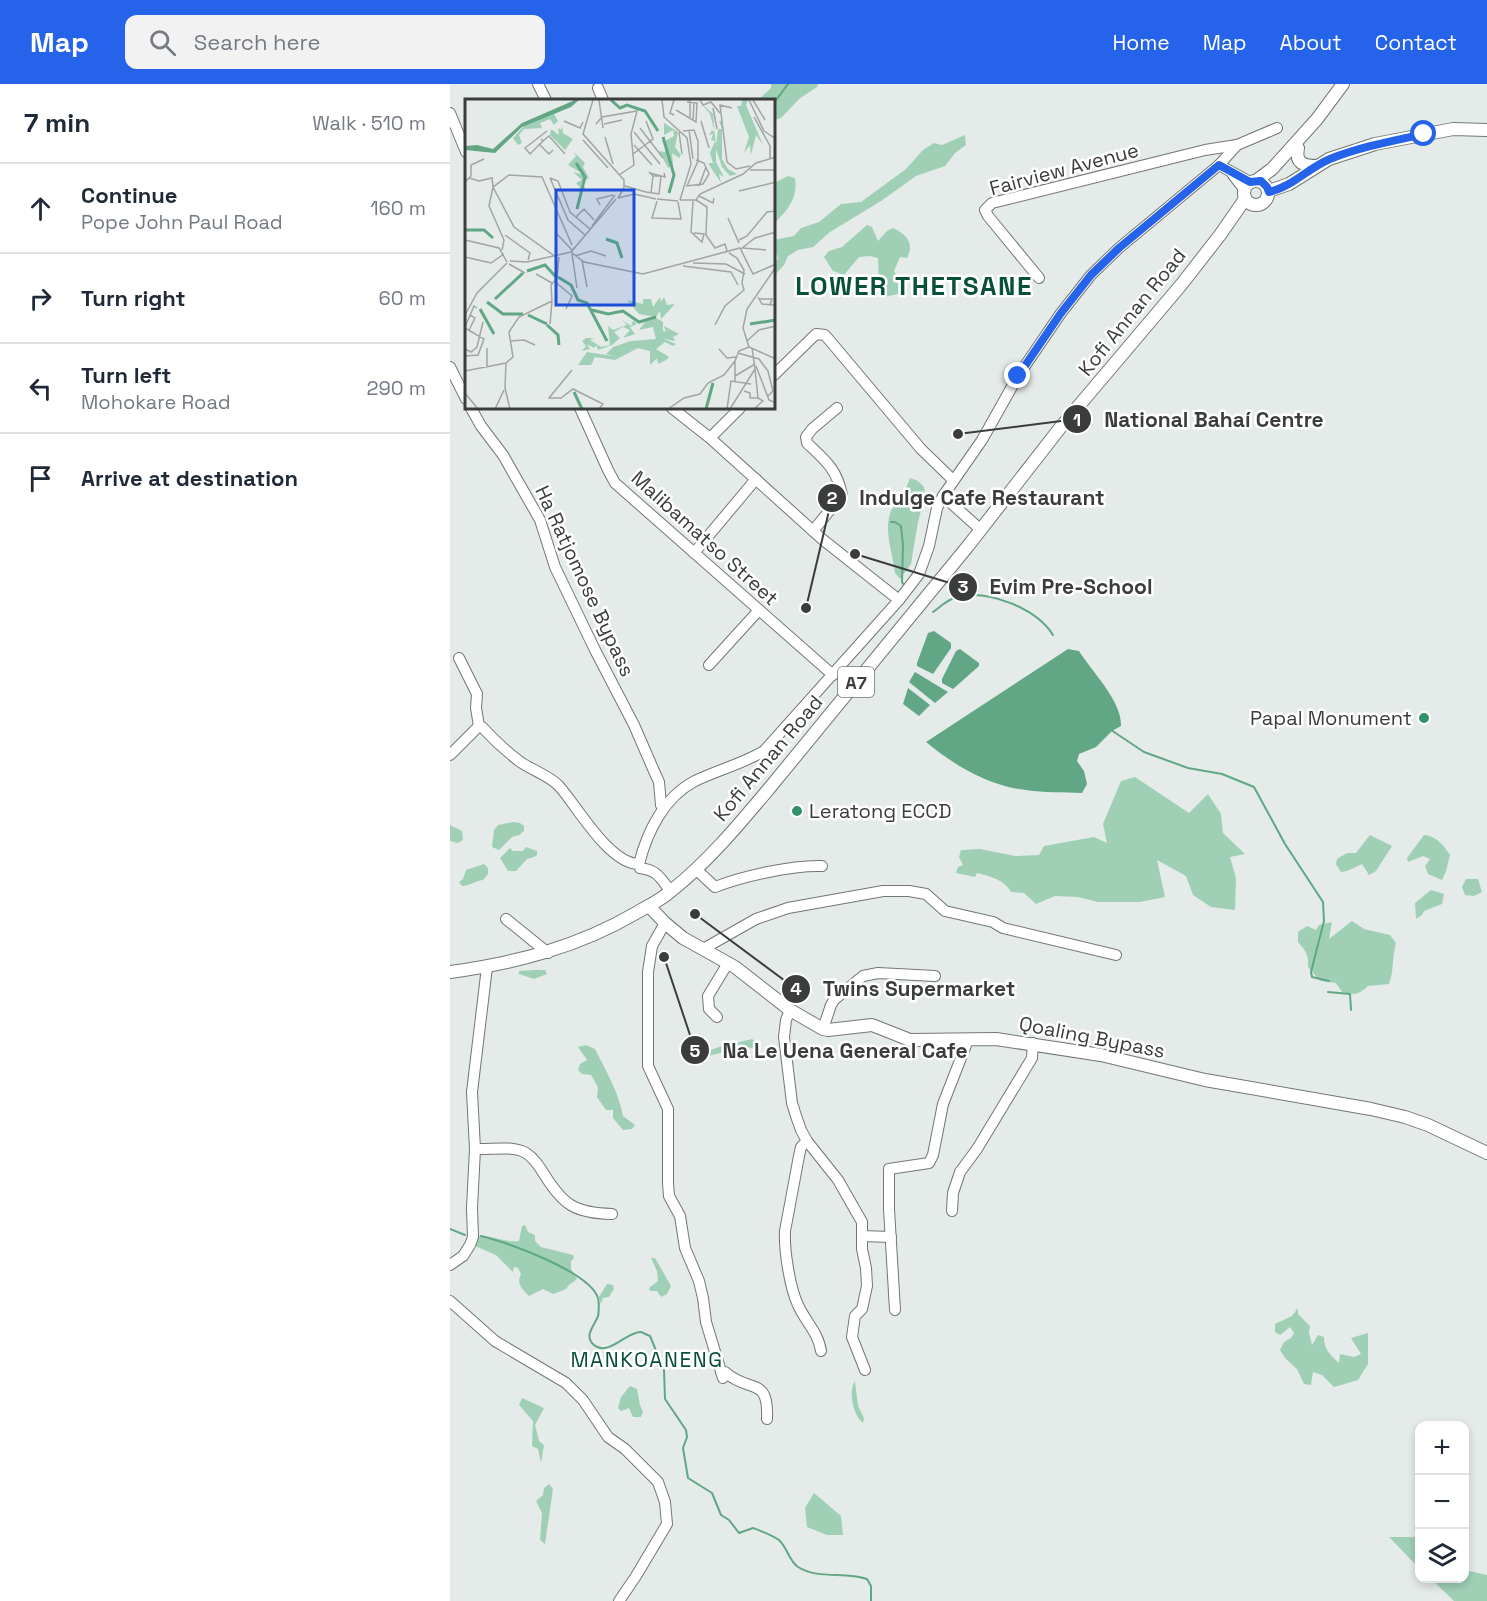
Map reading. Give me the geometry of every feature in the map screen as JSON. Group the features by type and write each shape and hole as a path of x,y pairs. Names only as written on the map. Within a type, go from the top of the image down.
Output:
{"main road":[{"name":"Kofi Annan Road","path":"1256,192 1272,169 1317,119 1343,84"},
{"name":"Kofi Annan Road","path":"450,972 486,967 548,952 590,938 671,892 703,862 745,818 981,529 1060,428 1256,192 1298,148 1317,119"},
{"path":"1256,192 1289,184 1329,159 1375,144 1453,129 1487,130"},
{"path":"1256,192 1288,192 1330,165 1377,149 1388,142"},
{"path":"1298,148 1299,163 1317,166"},
{"path":"649,906 683,938 728,963 790,1010 823,1029"},
{"name":"Qoaling Bypass","path":"823,1029 872,1025 910,1040 996,1039 1101,1055 1205,1080 1405,1117 1428,1125 1487,1153"}],"street":[{"path":"538,84 546,99"},
{"path":"598,88 603,99"},
{"path":"450,112 465,150"},
{"path":"639,864 649,835 663,810 684,787 764,751 899,600 919,574 943,496 982,441 1018,376 1061,313 1091,275 1119,248 1219,165 1238,146 1277,128"},
{"name":"Fairview Avenue","path":"1039,278 988,216 985,210 992,203 1205,150 1238,146"},
{"path":"1219,165 1256,192"},
{"path":"776,373 816,334 825,335 921,450 953,480"},
{"path":"450,367 465,397"},
{"path":"813,531 842,495 839,479 828,462 807,443 806,437 837,408"},
{"name":"Ha Ratjomose Bypass","path":"472,410 481,426 503,454 540,520 555,567 634,725 659,782 663,810"},
{"name":"Malibamatso Street","path":"581,410 615,483 833,675"},
{"path":"675,410 710,438 813,531 899,600"},
{"path":"710,438 738,410"},
{"path":"694,553 756,479"},
{"path":"943,496 981,529"},
{"path":"709,665 759,610"},
{"path":"459,658 477,694 476,708 479,726"},
{"path":"479,726 482,726 497,743 519,761 557,784 591,830 627,863 639,864 640,868 650,868 660,876 671,892"},
{"path":"450,755 479,726"},
{"path":"701,874 715,887 730,881 801,865 822,866"},
{"path":"703,949 756,919 788,908 865,893 909,891 926,894 945,910 993,922 1003,928 1116,955"},
{"path":"506,919 548,952"},
{"path":"665,923 652,946 648,972 648,1066 668,1109 669,1197 680,1215 685,1248 704,1298 706,1322 722,1375 725,1372 740,1383 757,1386 764,1392 768,1403 767,1419"},
{"path":"717,1017 709,1009 708,996 728,963"},
{"path":"450,1265 463,1256 473,1237 472,1200 475,1149 472,1092 486,967"},
{"path":"823,1029 834,1000 863,976 878,973 935,976"},
{"path":"790,1010 784,1037 792,1103 801,1130 838,1180 862,1222 867,1286 862,1309 855,1316 852,1337 865,1370"},
{"path":"894,1310 889,1169 929,1163 933,1155 944,1104 968,1040"},
{"path":"952,1211 953,1192 960,1172 977,1149 1032,1059 1033,1043"},
{"path":"807,1141 801,1147 784,1244 794,1296 807,1323 819,1338 821,1351"},
{"path":"475,1149 514,1148 527,1154 537,1163 564,1202 586,1213 612,1214"},
{"path":"862,1236 891,1237"},
{"path":"450,1301 495,1341 566,1383 583,1400 608,1437 625,1449 658,1482 665,1502 667,1524 619,1601"}],"shaded area":[{"path":"771,84 818,84 799,99 781,118 776,119 776,99 759,99 771,88"},
{"path":"965,135 966,145 955,153 945,166 916,176 881,201 830,232 813,247 798,250 788,256 776,274 778,258 776,240 794,236 801,228 819,222 841,204 861,202 906,169 923,150 934,143 942,145"},
{"path":"788,176 795,178 796,185 788,208 776,222 776,182"},
{"path":"867,225 872,227 878,241 893,228 902,233 910,243 907,258 900,257 894,271 899,279 898,294 884,297 879,289 878,258 859,257 844,275 833,271 824,257 829,251 842,247"},
{"path":"910,478 918,481 924,487 925,495 911,564 900,579 895,573 888,526 891,511"},
{"path":"934,631 951,643 951,648 933,674 917,666 917,663 928,633"},
{"path":"960,649 979,663 979,666 953,689 942,683 942,679 956,651"},
{"path":"1068,649 1079,651 1112,697 1120,716 1121,726 1112,731 1096,747 1079,754 1077,761 1084,771 1087,784 1082,793 1033,791 998,784 948,759 926,742"},
{"path":"915,672 948,692 935,703 909,682"},
{"path":"908,688 930,705 919,716 903,704"},
{"path":"1135,777 1189,813 1208,794 1221,814 1223,833 1245,854 1230,857 1236,878 1235,910 1211,907 1193,895 1186,876 1157,860 1165,897 1140,902 1098,902 1078,897 1055,896 1036,904 1024,893 1011,892 1005,884 992,877 977,873 975,877 956,873 958,867 963,865 959,857 961,850 980,849 1015,856 1039,855 1044,846 1094,837 1107,843 1103,824 1121,781"},
{"path":"513,822 524,826 524,831 512,837 499,850 492,847 494,830 498,825"},
{"path":"450,825 462,831 463,840 458,843 450,841"},
{"path":"1370,835 1392,846 1376,871 1369,875 1362,864 1341,872 1336,864 1337,859 1347,853 1356,853"},
{"path":"1424,835 1436,839 1450,855 1442,880 1428,874 1425,866 1430,859 1423,856 1408,862 1407,858"},
{"path":"526,847 537,851 537,855 527,859 516,871 508,871 500,858 510,848 513,851 523,851"},
{"path":"484,864 488,868 488,874 483,880 462,886 459,882 463,879 466,870"},
{"path":"1466,879 1478,879 1482,892 1474,896 1465,895 1462,887"},
{"path":"1431,890 1444,894 1442,904 1424,911 1416,919 1415,903"},
{"path":"1352,921 1364,929 1390,935 1396,943 1389,984 1368,986 1356,994 1342,992 1336,983 1320,981 1308,967 1306,953 1298,942 1298,932 1307,926 1316,930 1319,925 1332,922 1329,939"},
{"path":"545,970 547,974 534,979 519,974 519,971"},
{"path":"752,1039 758,1043 761,1053 745,1047 704,1057 705,1053 716,1048"},
{"path":"586,1045 595,1049 615,1090 623,1116 635,1125 632,1129 623,1130 613,1118 613,1110 606,1110 597,1097 598,1087 591,1075 582,1074 578,1070 580,1064 587,1060 578,1047"},
{"path":"525,1225 528,1232 535,1235 535,1241 541,1247 573,1255 571,1269 577,1279 566,1289 553,1294 543,1289 529,1296 520,1286 521,1274 518,1268 514,1267 513,1272 496,1255 475,1246 478,1236 519,1241 522,1226"},
{"path":"651,1258 655,1258 671,1286 667,1294 661,1297 657,1291 650,1291 649,1288 658,1281 657,1271"},
{"path":"607,1284 613,1285 614,1289 609,1297 603,1298 601,1304 599,1297"},
{"path":"1298,1308 1298,1314 1310,1326 1312,1345 1318,1335 1324,1337 1328,1352 1339,1363 1340,1354 1354,1357 1361,1354 1351,1338 1368,1333 1368,1364 1358,1380 1334,1387 1322,1375 1313,1372 1311,1385 1304,1384 1297,1369 1280,1350 1284,1342 1294,1333 1290,1327 1280,1335 1275,1332 1275,1324 1292,1316"},
{"path":"855,1381 858,1406 864,1418 863,1423 853,1403 852,1391"},
{"path":"630,1386 637,1389 643,1412 641,1417 633,1417 629,1408 621,1411 618,1408 621,1397"},
{"path":"522,1398 544,1408 535,1425 539,1441 544,1445 541,1463 538,1449 532,1446 533,1421 519,1405"},
{"path":"549,1484 553,1489 545,1544 540,1540 542,1513 536,1501 543,1495 544,1488"},
{"path":"814,1493 841,1516 843,1535 827,1535 807,1527 805,1508"},
{"path":"1389,1537 1415,1537 1415,1564"},
{"path":"1469,1571 1487,1575 1487,1601 1454,1601 1435,1583 1469,1583"}],"waterway":[{"path":"776,100 788,84"},
{"path":"891,522 901,526 902,582 904,585"},
{"path":"933,612 947,601 957,597 969,595 996,598 1023,609 1045,625 1053,635"},
{"path":"1111,730 1144,752 1188,768 1222,774 1254,787 1285,844 1323,902 1324,921 1311,972 1312,977 1329,981"},
{"path":"1328,992 1350,994 1351,1010"},
{"path":"450,1229 465,1235"},
{"path":"481,1236 527,1251 580,1278 592,1288 599,1304 598,1316 590,1338 591,1342 599,1348 611,1346 636,1333 641,1332 650,1336 664,1370 665,1399 686,1430 687,1437 683,1448 688,1478 712,1493 721,1515 729,1520 739,1533 753,1528 776,1538 782,1543 795,1564 806,1571 867,1579 871,1586 871,1601"}],"place":[{"name":"National Bahaí Centre","path":"958,434"},
{"name":"Evim Pre-School","path":"855,554"},
{"name":"Indulge Cafe Restaurant","path":"806,608"},
{"name":"Papal Monument","path":"1424,718"},
{"name":"Leratong ECCD","path":"797,811"},
{"name":"Twins Supermarket","path":"695,914"},
{"name":"Na Le Uena General Cafe","path":"664,957"}],"district":[{"name":"LOWER THETSANE","path":"914,286"},
{"name":"MANKOANENG","path":"647,1359"}],"route":[{"path":"1018,376 1061,313 1091,275 1119,248 1219,165 1250,182 1261,181 1269,192 1280,189 1329,159 1375,144 1424,134"}]}
